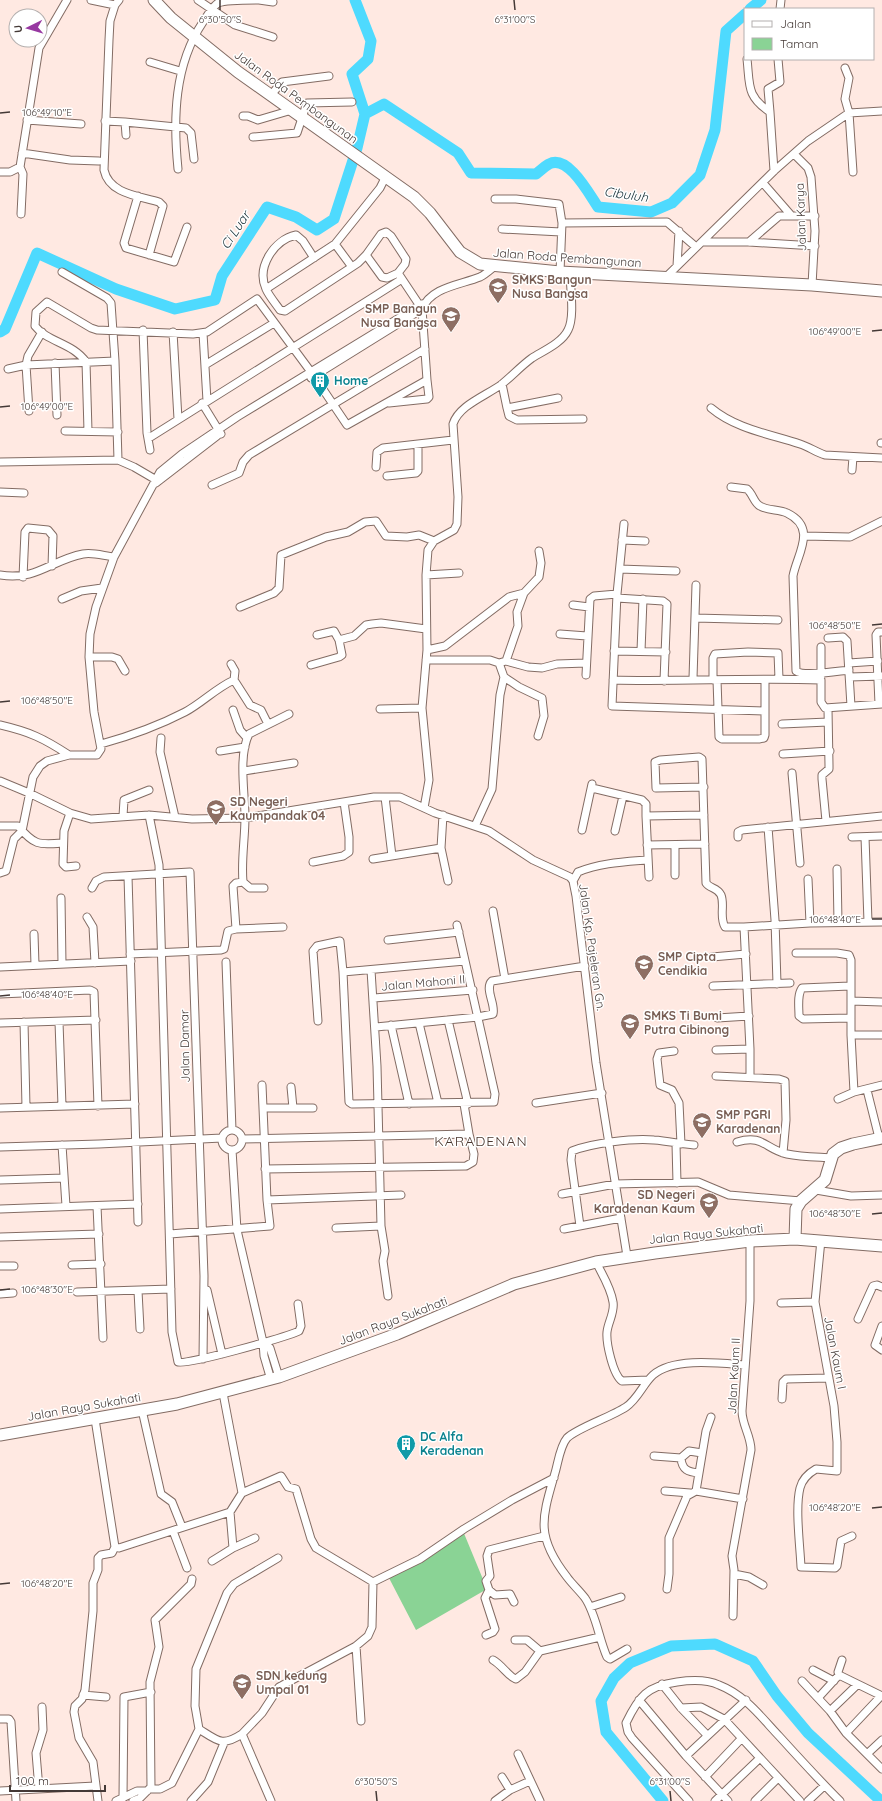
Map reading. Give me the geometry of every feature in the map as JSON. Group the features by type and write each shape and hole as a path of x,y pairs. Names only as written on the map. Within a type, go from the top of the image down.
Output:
{"street":[{"path":"21,214 23,174 20,167 39,48 67,0"},
{"path":"91,0 117,3 110,21 103,164 105,176 113,187 159,202 163,208 149,255"},
{"name":"Jalan Roda Pembangunan","path":"154,0 171,18 193,37 385,178 409,193 421,203 460,252 480,264 565,272 812,285 882,291"},
{"path":"198,0 235,25 273,37"},
{"path":"178,169 176,127 177,96 180,71 193,37 211,10 223,2 258,0 273,2"},
{"path":"747,60 752,94 756,102 770,112"},
{"path":"774,171 768,89 779,83 781,79 778,60"},
{"path":"150,62 180,71"},
{"path":"845,68 850,78 845,99 849,113 853,172"},
{"path":"271,95 282,82 329,76"},
{"path":"253,136 296,134 307,103 352,102"},
{"path":"243,116 248,116 258,120 292,110"},
{"path":"665,278 774,171 808,141 849,113 882,112"},
{"path":"27,120 81,124"},
{"path":"105,121 189,129 194,159"},
{"path":"125,122 126,135"},
{"path":"22,153 70,160 99,161"},
{"name":"Jalan Karya","path":"794,154 810,172 815,216 812,285"},
{"path":"0,172 10,172 20,167"},
{"path":"266,289 335,244 380,188 385,178"},
{"path":"763,183 790,214"},
{"path":"138,196 124,245 126,248 174,262 187,227"},
{"path":"424,808 429,772 422,708 427,650 426,575 428,550 434,541 446,536 457,524 458,497 453,440 453,424 455,417 502,384 522,366 561,339 568,331 571,322 561,232 562,223 558,204 495,199"},
{"path":"749,242 776,217 790,214 815,216"},
{"path":"562,223 667,222 696,247"},
{"path":"502,228 561,232"},
{"path":"677,266 679,231"},
{"path":"149,438 400,276 406,259 388,233 381,234 366,255 352,267 285,311 280,310 266,289 264,267 269,254 272,250 294,235 299,236 314,258"},
{"path":"702,242 749,242 814,246"},
{"path":"335,244 352,267"},
{"path":"366,255 382,277 387,278 400,276"},
{"path":"0,873 6,871 14,839 22,831 33,777 40,766 48,761 69,755 97,755 101,749 94,712 89,657 90,634 97,603 114,557 156,482 219,432 421,306 431,296 446,288 479,277 495,266"},
{"path":"62,272 107,298 111,303 115,361 118,460"},
{"path":"387,403 427,399 429,397 421,306 400,276"},
{"path":"88,431 86,362 76,351 42,332 35,326 36,312 47,302 91,328 203,333 257,299 313,374 347,425 427,380"},
{"path":"206,365 274,323"},
{"path":"143,330 150,450"},
{"path":"29,411 26,365 28,356 42,332"},
{"path":"173,332 178,419"},
{"path":"203,333 206,365 205,402 219,432"},
{"path":"212,485 239,473 243,462 249,455 425,349"},
{"path":"8,369 26,365 115,361"},
{"path":"55,363 57,415"},
{"path":"502,384 509,416 517,420 583,419"},
{"path":"507,408 558,398"},
{"path":"711,408 732,421 800,444 818,453 853,457 882,458"},
{"path":"65,431 118,432"},
{"path":"376,467 376,455 380,450 453,440"},
{"path":"388,476 416,473 418,471 418,444"},
{"path":"852,470 853,457"},
{"path":"0,462 118,460 134,467 156,482"},
{"path":"731,487 747,489 760,507 791,515 803,530 803,549 796,562 793,576 795,669 799,673 821,676"},
{"path":"0,492 24,493"},
{"path":"240,607 274,593 279,588 281,555 326,537 348,532 365,522 376,521 383,534 390,538 419,535 434,541"},
{"path":"804,536 850,537 882,522"},
{"path":"624,524 617,596 614,651 612,704 614,708 717,708 765,711"},
{"path":"23,577 25,532 30,527 48,530 53,536 52,566"},
{"path":"622,540 645,541"},
{"path":"506,662 518,626 517,612 524,593 539,578 541,563 539,551"},
{"path":"0,576 23,577 85,554 114,557"},
{"path":"620,569 676,571"},
{"path":"426,575 459,573"},
{"path":"693,678 696,585"},
{"path":"62,599 81,591 102,588"},
{"path":"427,650 445,646 509,597 524,593"},
{"path":"586,675 590,599 592,596 617,596 664,601 667,604 664,681"},
{"path":"641,651 643,599"},
{"path":"573,605 590,606"},
{"path":"695,618 778,620"},
{"path":"339,640 354,636 366,625 372,624 381,623 426,629"},
{"path":"311,665 342,655 339,640 334,631 317,635"},
{"path":"821,647 822,706 828,709 881,704 876,635 878,632 882,632"},
{"path":"560,634 587,636"},
{"path":"828,638 843,637 846,639 850,706"},
{"path":"614,651 666,652"},
{"path":"765,680 764,738 722,739 718,735 713,658 715,654 770,652 778,654 779,679"},
{"path":"89,657 112,657 118,659 125,671"},
{"path":"426,660 490,660 498,663 506,662 528,667 542,668 557,664 586,663"},
{"path":"613,680 664,681 693,678 715,680 765,680 821,676 849,670 878,661"},
{"path":"498,663 504,677 519,687 542,698 544,716 538,736"},
{"path":"231,664 235,671 234,680 250,705 261,710 268,724"},
{"path":"849,670 880,676"},
{"path":"475,826 492,789 500,695 504,677"},
{"path":"101,744 127,737 186,712 223,685 234,680"},
{"path":"380,709 422,708"},
{"path":"826,821 822,775 829,769 830,751 828,709"},
{"path":"233,710 240,730 247,738"},
{"path":"264,888 250,888 243,882 242,868 245,818 245,747 249,734 289,714"},
{"path":"782,724 828,722"},
{"path":"0,725 28,731 48,741 69,755"},
{"path":"162,738 160,750 175,817"},
{"path":"220,751 245,747"},
{"path":"782,754 830,751"},
{"path":"704,787 656,788 654,762 660,760 700,757 702,760 704,787 706,883 710,887 716,888 720,894 723,925 727,927 744,927 810,923 882,922"},
{"path":"244,771 294,764"},
{"path":"792,773 800,863"},
{"name":"Jalan Kp. Pajeleran Gn.","path":"0,781 70,813 91,819 149,815 205,820 245,818 344,802 385,797 400,797 424,808 475,826 498,836 520,853 573,881 586,966 594,1049 602,1093 620,1218 628,1256"},
{"path":"582,830 592,786 644,802 649,877"},
{"path":"123,816 124,800 149,790"},
{"path":"615,831 623,796"},
{"path":"385,797 392,856"},
{"path":"313,862 343,856 349,852 349,837 344,802"},
{"path":"70,813 62,843 64,866 76,866"},
{"path":"149,815 160,873 171,1289 173,1338 178,1362 182,1364 203,1359 299,1332 301,1326 298,1304"},
{"path":"443,815 441,848 448,881"},
{"path":"646,816 704,815"},
{"path":"738,837 739,831 882,816"},
{"path":"0,826 18,826 31,840 39,843 62,843"},
{"path":"768,827 775,925 777,984"},
{"path":"852,837 882,836"},
{"path":"865,837 868,922"},
{"path":"647,845 705,844"},
{"path":"675,845 675,875"},
{"path":"373,859 441,848"},
{"path":"573,881 578,872 588,868 608,863 647,860"},
{"path":"837,869 838,922"},
{"name":"Jalan Damar","path":"160,873 190,872 198,1140 204,1276"},
{"path":"92,888 100,878 160,873"},
{"path":"128,876 138,1222"},
{"path":"808,879 810,923"},
{"path":"236,929 233,886 236,883 243,882"},
{"path":"61,898 62,964"},
{"path":"493,910 505,979"},
{"path":"87,917 93,927 95,963"},
{"path":"318,1021 313,951 317,946 340,941 344,972 349,1102 352,1104 466,1104 491,1103 496,1100 473,990 457,925"},
{"path":"130,954 224,949 226,933 236,929 283,927"},
{"path":"744,927 749,1016 750,1077"},
{"path":"388,940 459,932"},
{"path":"34,934 35,965"},
{"path":"796,953 837,953 849,955 854,1092"},
{"path":"712,957 746,954"},
{"path":"344,972 465,961"},
{"path":"0,967 131,962"},
{"path":"226,962 232,1130"},
{"path":"376,1027 478,1017 494,1013 490,983 505,979 586,966"},
{"path":"371,970 376,1027 379,1197 381,1226 385,1251 383,1261 388,1296"},
{"path":"713,986 790,983"},
{"path":"850,986 802,988 800,990 798,1004 799,1016 803,1019 851,1018"},
{"path":"0,994 90,990 94,992 98,1106"},
{"name":"Jalan Mahoni II","path":"374,998 473,990"},
{"path":"850,1001 882,1002"},
{"path":"717,1018 749,1016"},
{"path":"0,1023 96,1020"},
{"path":"265,1169 466,1166 473,1162 474,1154 469,1134 466,1104 448,1020"},
{"path":"24,1022 26,1107"},
{"path":"59,1022 62,1106"},
{"path":"419,1023 438,1103"},
{"path":"391,1025 408,1104"},
{"path":"851,1035 882,1035"},
{"path":"716,1050 750,1049"},
{"path":"674,1051 659,1053 657,1058 660,1085 672,1090 679,1103 677,1183"},
{"path":"716,1076 779,1079 785,1081 786,1120 783,1153"},
{"path":"838,1099 854,1092 867,1090 882,1085"},
{"path":"170,1234 237,1230 270,1226 265,1169 262,1086"},
{"path":"291,1086 293,1108"},
{"path":"795,1239 795,1214 801,1201 816,1190 825,1180 832,1158 841,1148 880,1138 867,1090"},
{"path":"536,1103 602,1093"},
{"path":"0,1108 135,1104"},
{"path":"263,1108 313,1108"},
{"path":"0,1147 198,1140 222,1138 228,1131 232,1130"},
{"path":"232,1130 240,1134 242,1139 240,1146 232,1150"},
{"path":"242,1139 469,1134"},
{"path":"222,1138 224,1146 232,1150"},
{"path":"580,1226 571,1160 572,1151 609,1142 652,1139 678,1144 694,1145"},
{"path":"737,1142 754,1139 783,1153 832,1158"},
{"path":"62,1145 66,1206"},
{"path":"232,1150 237,1230 263,1342 264,1356 275,1378"},
{"path":"0,1180 64,1178"},
{"path":"562,1194 615,1184 698,1182 729,1195 801,1201"},
{"path":"816,1190 851,1196 882,1195"},
{"path":"267,1200 401,1195"},
{"path":"0,1209 138,1204"},
{"path":"97,1206 101,1264 103,1338"},
{"path":"564,1229 620,1218"},
{"path":"336,1228 381,1226"},
{"path":"0,1237 99,1234"},
{"name":"Jalan Raya Sukahati","path":"0,1435 178,1404 275,1378 397,1334 514,1284 596,1262 628,1256 750,1241 795,1239 882,1246"},
{"name":"Jalan Kaum I","path":"821,1240 815,1302 837,1426 837,1471 816,1469 810,1473 800,1486 798,1502 801,1566 835,1568 837,1566 840,1541 852,1536"},
{"name":"Jalan Kaum II","path":"732,1616 734,1574 732,1556 751,1450 750,1441 742,1417 744,1365 750,1301 750,1241"},
{"path":"596,1262 613,1300 614,1308 607,1332 608,1347 618,1375 622,1381 648,1380"},
{"path":"72,1265 101,1264"},
{"path":"0,1266 14,1266"},
{"path":"204,1276 222,1354"},
{"path":"203,1359 204,1276"},
{"path":"858,1318 873,1286 877,1285 882,1287"},
{"path":"77,1292 171,1289"},
{"path":"138,1291 140,1329"},
{"path":"0,1294 13,1293"},
{"path":"781,1303 815,1302"},
{"path":"882,1326 875,1344 882,1350"},
{"path":"626,1649 609,1659 590,1607 585,1598 562,1570 544,1536 543,1525 548,1491 568,1438 628,1406 648,1380 659,1370 681,1364 722,1363 744,1365"},
{"path":"782,1399 783,1382 786,1379 829,1378"},
{"path":"223,1393 242,1493"},
{"path":"142,1410 162,1494 172,1502 182,1527"},
{"path":"667,1589 669,1574 669,1538 687,1496 693,1492 699,1473 708,1422 711,1417"},
{"path":"95,1419 115,1547 112,1553 101,1555 98,1558 98,1570 93,1583 89,1651 84,1695 75,1706 74,1712 79,1738 93,1762 98,1801"},
{"path":"654,1456 681,1458 689,1451 702,1453"},
{"path":"681,1458 681,1463 688,1472 699,1473"},
{"path":"233,1548 230,1512 242,1493 278,1476 283,1476 288,1487 296,1489 311,1539 316,1548 373,1582"},
{"path":"373,1582 420,1559 464,1529 512,1500 554,1478"},
{"path":"665,1491 693,1492 743,1499"},
{"path":"115,1547 119,1548 230,1512"},
{"path":"173,1531 187,1568"},
{"path":"514,1602 510,1594 494,1595 489,1590 486,1581 490,1576 487,1556 489,1550 544,1536"},
{"path":"212,1561 233,1548 255,1538"},
{"path":"116,1801 138,1790 160,1789 172,1783 199,1729 194,1706 196,1669 227,1593 234,1584 278,1558"},
{"path":"734,1574 749,1577 763,1585"},
{"path":"133,1801 140,1798 148,1790 151,1677 158,1653 156,1620 191,1584 192,1579"},
{"path":"199,1729 219,1742 224,1742 242,1734 265,1710 279,1686 356,1646 368,1636 372,1627 373,1582"},
{"path":"486,1635 493,1632 496,1628 485,1598 489,1590"},
{"path":"590,1607 621,1597"},
{"path":"493,1660 504,1667 510,1677 516,1679 525,1672 540,1651 600,1637"},
{"path":"515,1640 527,1640 540,1651"},
{"path":"356,1646 361,1721"},
{"path":"818,1698 839,1675 838,1672 842,1660"},
{"path":"813,1670 834,1681"},
{"path":"839,1675 881,1696 846,1733"},
{"path":"689,1801 628,1732 626,1723 639,1700 650,1689 662,1684 691,1680 708,1681 720,1685 746,1700 824,1786 840,1801"},
{"path":"802,1681 830,1711 846,1733 882,1769"},
{"path":"662,1684 681,1708 707,1735"},
{"path":"830,1711 857,1685"},
{"path":"123,1798 124,1697 151,1692"},
{"path":"84,1695 106,1698"},
{"path":"639,1700 686,1756 728,1801"},
{"path":"686,1756 746,1700"},
{"path":"39,1789 36,1753 44,1730 42,1707"},
{"path":"681,1708 701,1707 724,1719 796,1800"},
{"path":"0,1719 9,1719 11,1722 14,1790 16,1801"},
{"path":"242,1734 272,1801"},
{"path":"705,1777 741,1739"},
{"path":"868,1754 882,1740"},
{"path":"191,1801 208,1782 224,1742"},
{"path":"518,1754 540,1801"},
{"path":"715,1801 760,1758"},
{"path":"502,1777 510,1790"},
{"path":"756,1801 778,1778"},
{"path":"495,1801 510,1790 530,1781"},
{"path":"0,1791 95,1786"},
{"path":"808,1801 824,1786"}],"green space":[{"path":"463,1531 487,1589 416,1630 389,1578 410,1568"}],"waterway":[{"name":"Ci Luar","path":"0,332 5,329 37,253 116,289 175,309 215,300 222,276 267,207 296,217 317,230 334,219 357,148 365,114 352,74 368,59 371,41 355,0"},
{"name":"Cibuluh","path":"751,8 761,0"},
{"name":"Cibuluh","path":"365,114 384,104 458,153 471,173 536,174 549,164 556,162 563,165 577,177 598,207 651,212 672,203 700,175 715,130 726,31 744,15"},
{"path":"663,1801 606,1732 601,1701 614,1678 630,1663 671,1646 715,1644 753,1661 777,1696 808,1733 881,1801"}],"place":[{"name":"SMKS Bangun Nusa Bangsa","path":"498,304"},
{"name":"SMP Bangun Nusa Bangsa","path":"451,333"},
{"name":"Home","path":"320,398"},
{"name":"SD Negeri Kaumpandak 04","path":"216,826"},
{"name":"SMP Cipta Cendikia","path":"644,981"},
{"name":"SMKS Ti Bumi Putra Cibinong","path":"630,1040"},
{"name":"SMP PGRI Karadenan","path":"702,1139"},
{"name":"SD Negeri Karadenan Kaum","path":"709,1219"},
{"name":"DC Alfa Keradenan","path":"406,1461"},
{"name":"SDN kedung Umpal 01","path":"242,1700"}],"district":[{"name":"KARADENAN","path":"481,1141"}]}
